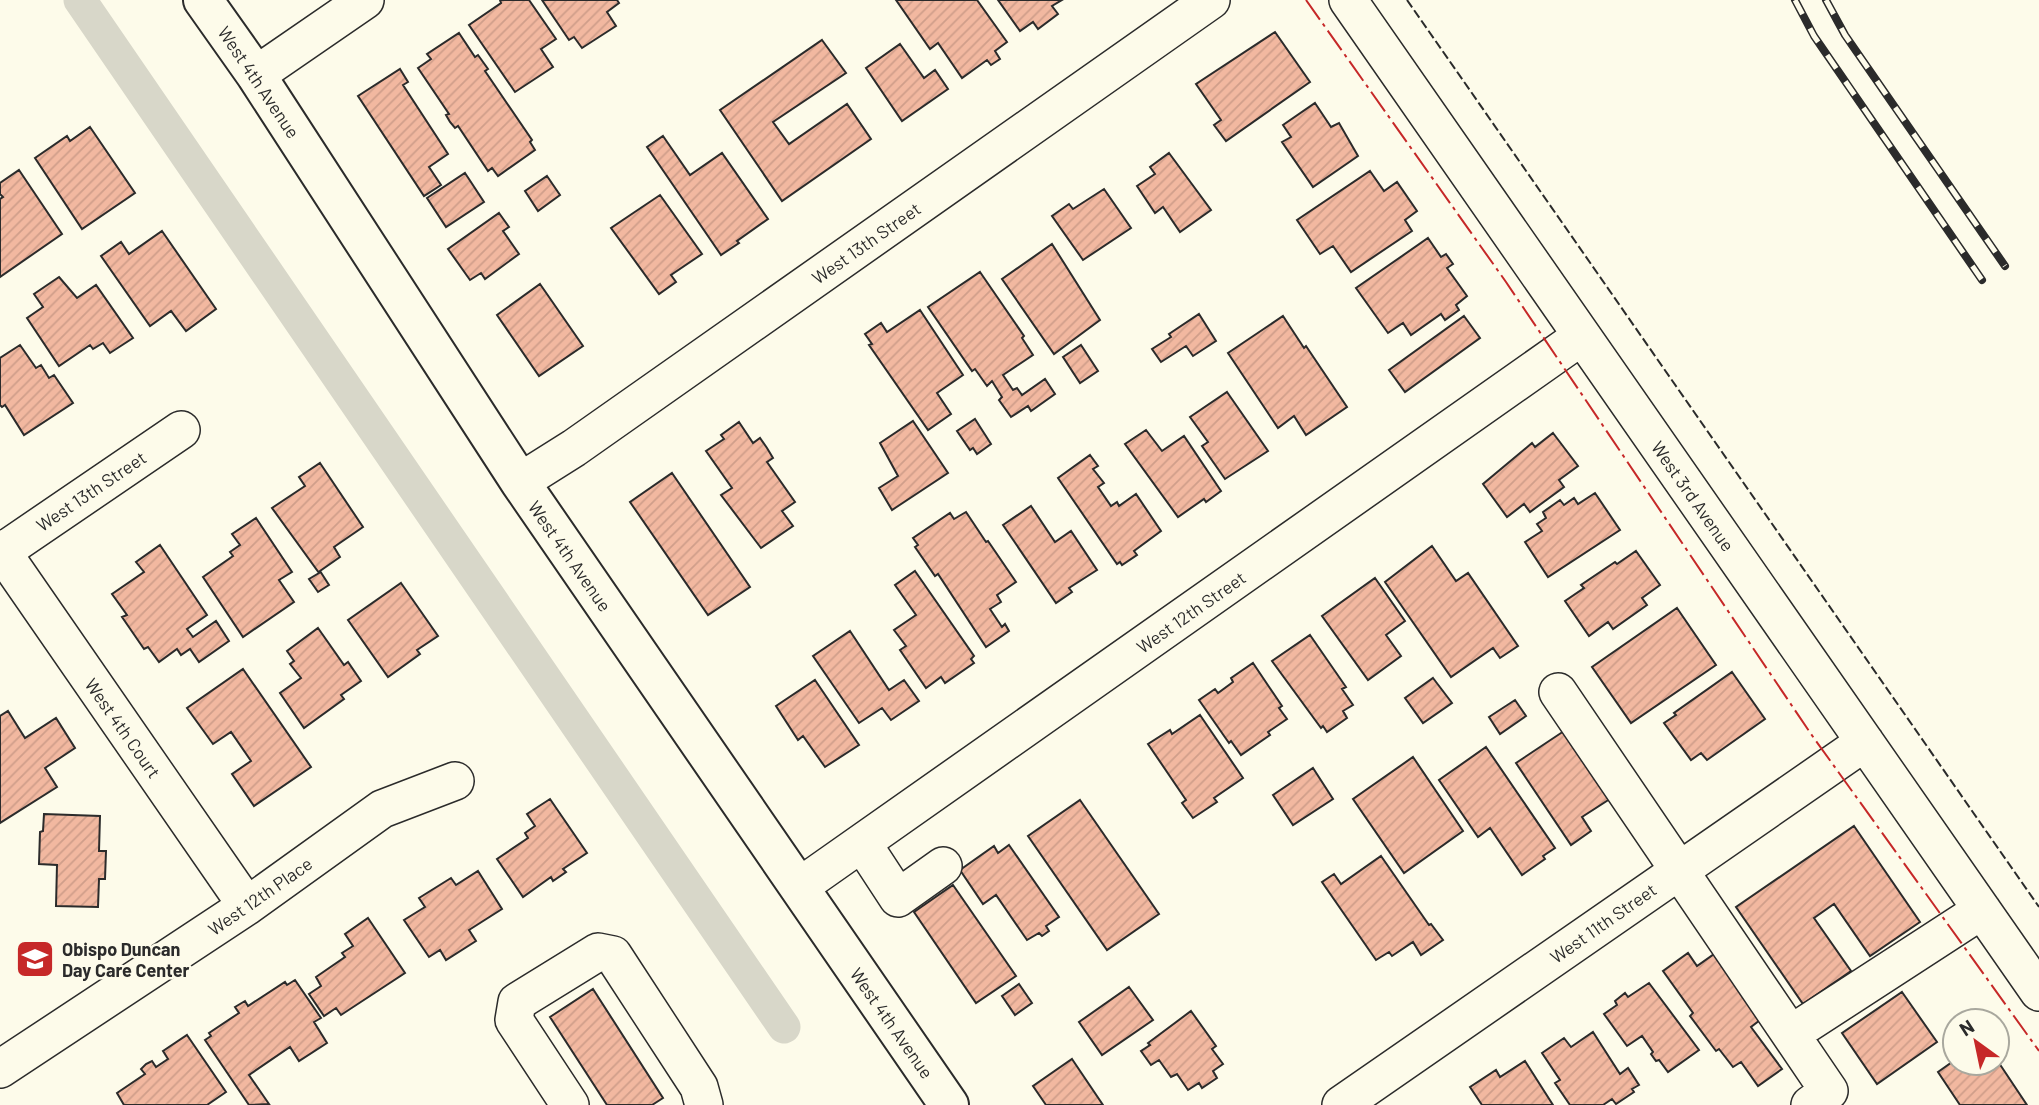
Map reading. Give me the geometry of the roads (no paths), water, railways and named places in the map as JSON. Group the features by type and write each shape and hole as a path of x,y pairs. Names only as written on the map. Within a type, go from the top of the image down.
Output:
{"main road":[{"name":"West 4th Avenue","path":"203,0 256,75 520,482 949,1105"}],"street":[{"path":"256,75 365,0"},
{"name":"West 13th Street","path":"520,482 573,449 1211,0"},
{"name":"West 3rd Avenue","path":"1348,0 2039,992"},
{"name":"West 12th Street","path":"799,887 1582,336"},
{"name":"West 13th Street","path":"1,550 181,430"},
{"name":"West 4th Court","path":"1,550 247,906"},
{"path":"1558,692 1829,1091 1810,1105"},
{"name":"West 11th Street","path":"1341,1105 1864,742"},
{"name":"West 12th Place","path":"0,1069 247,906 382,809 455,781"},
{"path":"862,843 898,898 943,866"},
{"path":"1791,1034 1982,910"},
{"path":"569,1105 514,1020 517,1002 598,952 613,955 699,1087 704,1105"}],"waterway":[{"path":"80,0 784,1027"}],"railway":[{"path":"1795,0 1814,36 1982,280"},
{"path":"1826,0 1845,35 2005,266"}],"place":[{"name":"Obispo Duncan Day Care Center","path":"35,959"}]}
